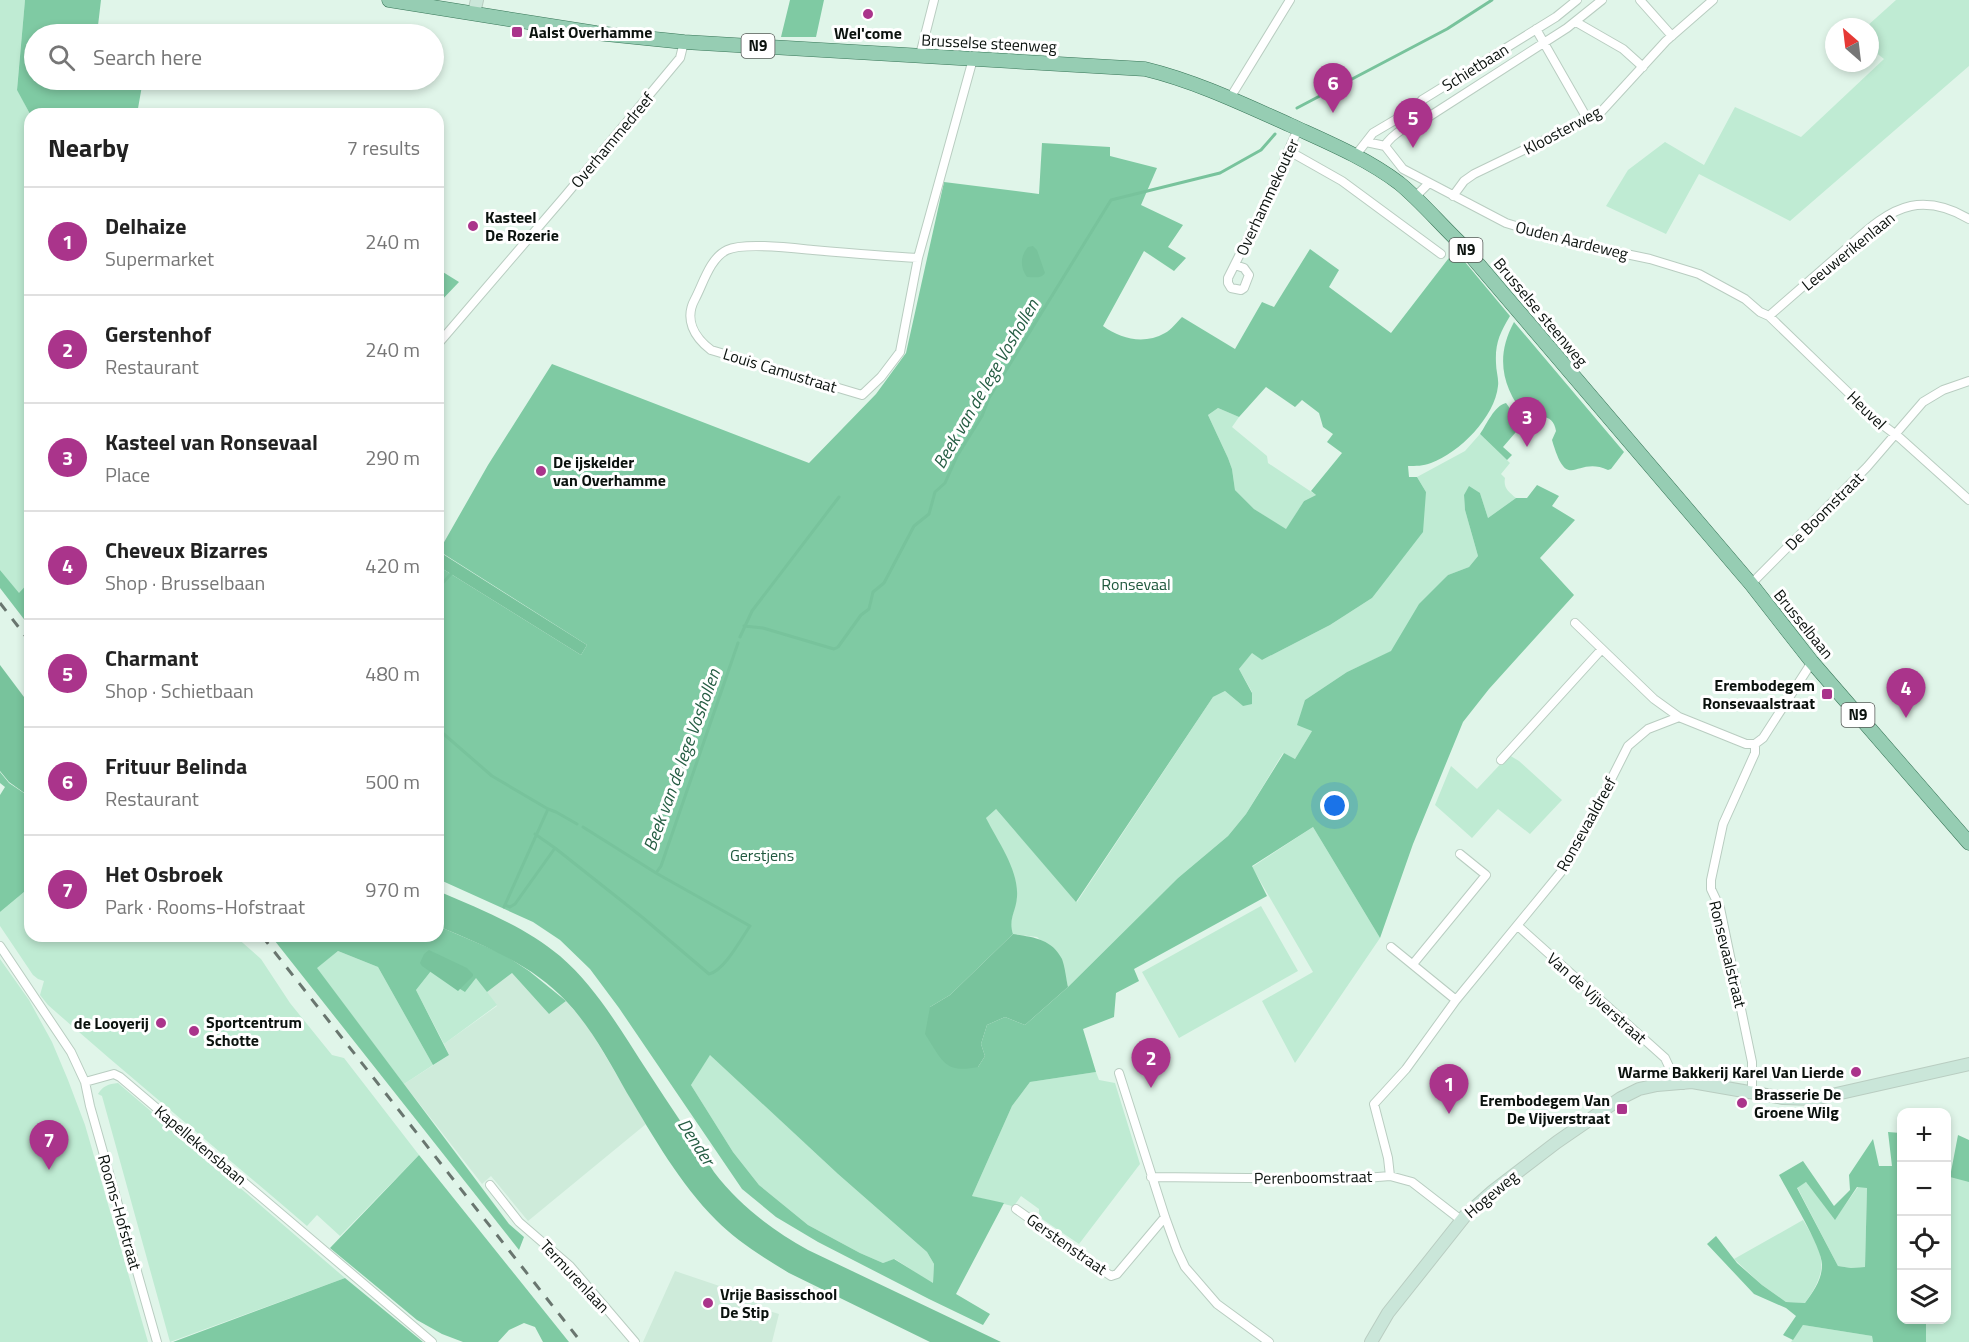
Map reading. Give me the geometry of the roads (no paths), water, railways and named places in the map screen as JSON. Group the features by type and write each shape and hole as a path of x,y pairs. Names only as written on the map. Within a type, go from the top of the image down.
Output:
{"main road":[{"name":"Brusselse steenweg","path":"389,0 475,7 597,33 684,42 1145,69 1166,74 1230,98 1298,129 1355,156 1397,182 1461,244 1615,424"},
{"name":"Brusselbaan","path":"1615,424 1751,584 1812,662 1969,843"}],"street":[{"path":"920,55 934,0"},
{"path":"1230,98 1290,0"},
{"name":"Schietbaan","path":"1355,156 1373,133 1556,17 1577,0"},
{"name":"Schietbaan","path":"1385,146 1388,141 1423,117 1430,116 1545,43 1576,22 1602,0"},
{"path":"1640,0 1672,36"},
{"name":"Kloosterweg","path":"1453,196 1464,181 1474,174 1600,113 1672,36 1713,0"},
{"path":"1576,22 1623,49 1643,67"},
{"path":"1536,29 1588,120"},
{"name":"Overhammedreef","path":"444,337 680,58 684,42"},
{"name":"Louis Camustraat","path":"918,258 773,247 740,247 727,250 715,260 691,307 690,319 694,332 711,350 862,395 881,377 900,352 918,258 973,59"},
{"path":"1416,107 1423,117"},
{"name":"Overhammekouter","path":"1235,265 1298,129"},
{"path":"1366,142 1385,146"},
{"name":"Ouden Aardeweg","path":"1385,146 1403,168 1506,224 1568,242 1650,259 1698,274 1744,299 1769,316"},
{"path":"1289,151 1342,181 1441,254"},
{"path":"1415,197 1429,183"},
{"name":"Leeuwerikenlaan","path":"1769,316 1867,231 1897,211 1912,206 1927,205 1943,208 1969,219"},
{"name":"Heuvel","path":"1769,316 1867,413 1969,500"},
{"name":"De Boomstraat","path":"1751,584 1867,467 1923,402 1942,390 1969,381"},
{"path":"1575,623 1654,699 1679,717 1746,744 1755,744"},
{"path":"1501,760 1601,650"},
{"name":"Ronsevaalstraat","path":"1752,1092 1752,1062 1720,908 1711,889 1711,880 1723,824 1755,753 1755,744 1763,738 1812,662"},
{"name":"Ronsevaaldreef","path":"1390,1176 1388,1158 1374,1104 1406,1069 1456,1000 1561,872 1581,839 1628,746 1648,729 1679,717"},
{"path":"1413,964 1486,875 1460,854"},
{"name":"Van de Vijverstraat","path":"1518,926 1665,1058 1672,1073"},
{"path":"0,946 61,1035 85,1082"},
{"path":"1391,947 1456,1000"},
{"name":"Hogeweg","path":"1371,1342 1388,1313 1461,1220 1492,1191 1557,1142 1621,1098 1639,1089 1692,1082 1784,1098 1814,1099 1969,1065"},
{"path":"1119,1073 1151,1177 1185,1266 1216,1304 1269,1342"},
{"path":"1672,1073 1677,1074 1684,1083"},
{"name":"Hogeweg","path":"1649,1087 1672,1073"},
{"name":"Kapellekensbaan","path":"85,1082 114,1074 120,1077 432,1342"},
{"name":"Rooms-Hofstraat","path":"85,1082 157,1342"},
{"name":"Perenboomstraat","path":"1151,1177 1353,1179 1390,1176 1412,1182 1461,1220"},
{"name":"Termurenlaan","path":"490,1185 519,1222 570,1266 635,1342"},
{"name":"Gerstenstraat","path":"1016,1209 1111,1276 1117,1274 1165,1217"}],"waterway":[{"name":"Beek van de lege Voshollen","path":"1297,108 1447,29 1492,0"},
{"name":"Beek van de lege Voshollen","path":"744,626 763,628 834,649 838,647 861,615 869,609 873,592 884,583 914,526 929,514 935,492 945,483 957,456 982,416 989,398 1111,200 1220,173 1261,150 1275,134"},
{"name":"Beek van de lege Voshollen","path":"740,637 752,611 839,497"},
{"path":"444,582 451,574"},
{"name":"Beek van de lege Voshollen","path":"583,827 656,873 661,866 738,643"},
{"path":"444,734 492,776 548,809"},
{"name":"Beek van de lege Voshollen","path":"504,907 548,809 577,824"},
{"path":"505,905 510,907 515,904 555,848 535,834"},
{"path":"555,848 709,974 715,972 732,954 750,926 656,873"}],"railway":[{"path":"0,603 24,634"},
{"path":"267,942 581,1342"}],"place":[{"name":"Wel'come","path":"868,14"},
{"name":"Aalst Overhamme","path":"517,32"},
{"name":"Frituur Belinda","path":"1333,113"},
{"name":"Charmant","path":"1413,148"},
{"name":"Kasteel De Rozerie","path":"473,226"},
{"name":"Kasteel van Ronsevaal","path":"1527,447"},
{"name":"De ijskelder van Overhamme","path":"541,471"},
{"name":"Erembodegem Ronsevaalstraat","path":"1827,694"},
{"name":"Cheveux Bizarres","path":"1906,718"},
{"name":"de Looyerij","path":"161,1023"},
{"name":"Sportcentrum Schotte","path":"194,1031"},
{"name":"Warme Bakkerij Karel Van Lierde","path":"1856,1072"},
{"name":"Gerstenhof","path":"1151,1088"},
{"name":"Brasserie De Groene Wilg","path":"1742,1103"},
{"name":"Erembodegem Van De Vijverstraat","path":"1622,1109"},
{"name":"Delhaize","path":"1449,1114"},
{"name":"Het Osbroek","path":"49,1170"},
{"name":"Vrije Basisschool De Stip","path":"708,1303"}],"park label":[{"name":"Ronsevaal","path":"1136,584"},
{"name":"Gerstjens","path":"762,855"}],"water label":[{"name":"Dender","path":"696,1142"}]}
